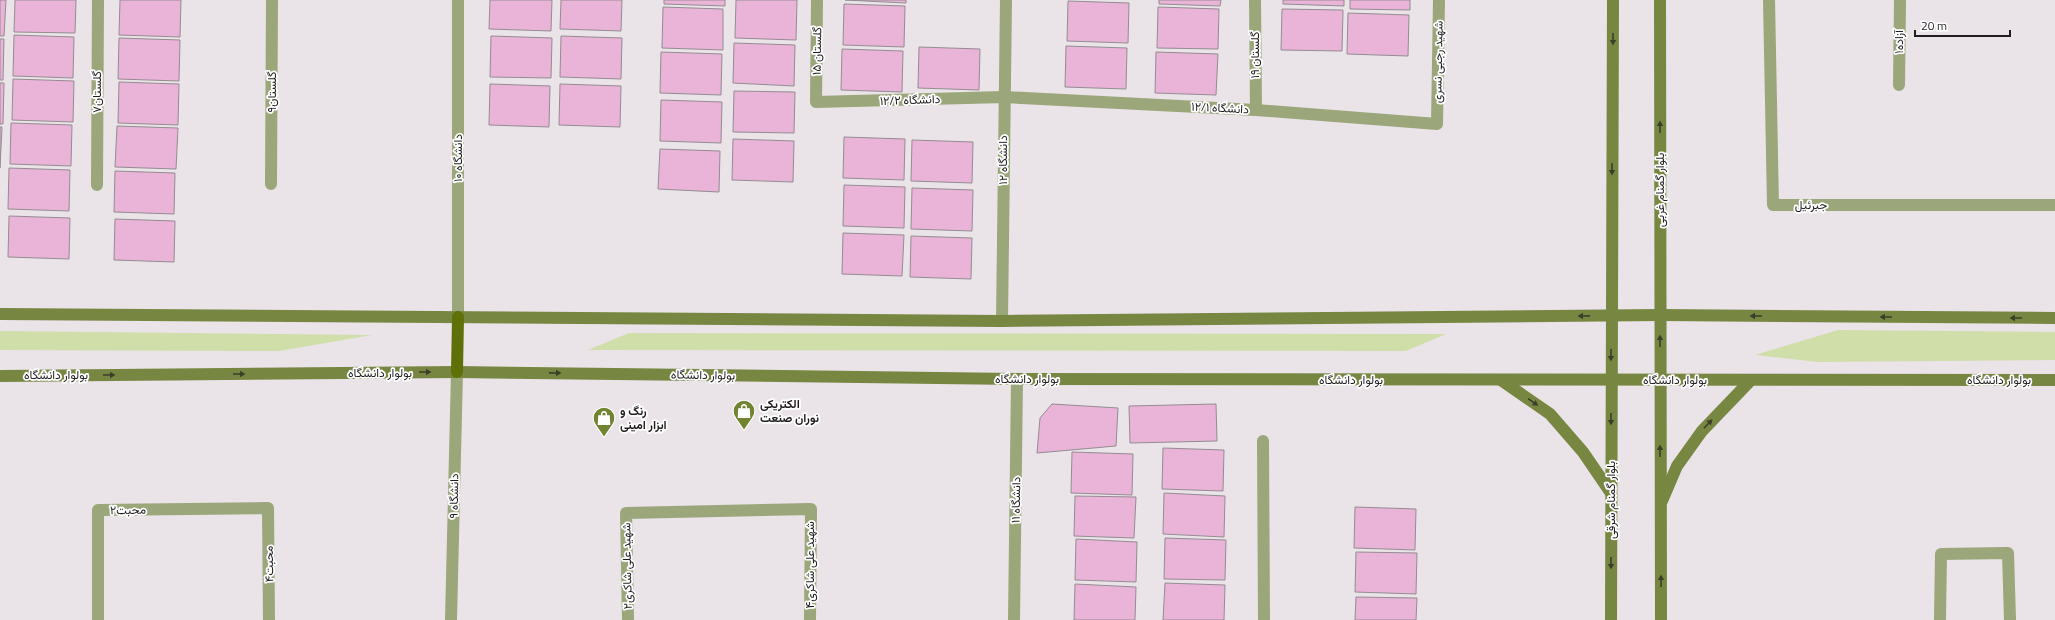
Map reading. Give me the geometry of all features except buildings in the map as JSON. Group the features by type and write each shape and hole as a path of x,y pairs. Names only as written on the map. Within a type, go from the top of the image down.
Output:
{"main road":[{"path":"1611,380 1613,0"},
{"name":"بلوار گمنام غربی","path":"1660,0 1660,380"},
{"path":"0,314 1002,321 1612,315 2055,318"},
{"path":"457,372 458,317"},
{"name":"بولوار دانشگاه","path":"0,376 457,372 1017,379 2055,380"},
{"path":"1500,380 1550,414 1583,452 1611,492"},
{"name":"بلوار گمنام شرقی","path":"1611,380 1611,620"},
{"path":"1660,380 1661,620"},
{"path":"1660,506 1677,466 1698,436 1751,380"}],"street":[{"name":"گلستان۷","path":"97,185 98,0"},
{"name":"گلستان۹","path":"271,184 272,0"},
{"name":"دانشگاه ۱۰","path":"458,0 458,317"},
{"name":"گلستان ۱۵","path":"816,102 817,0"},
{"name":"دانشگاه ۱۲","path":"1002,321 1006,0"},
{"name":"گلستان ۱۹","path":"1255,0 1256,110"},
{"name":"شهید رجبی نسری","path":"1437,124 1439,0"},
{"name":"جبرئیل","path":"1770,0 1773,205 2055,205"},
{"name":"آزاده۱","path":"1899,85 1900,0"},
{"name":"دانشگاه ۱۲/۲","path":"816,102 1004,97"},
{"name":"دانشگاه ۱۲/۱","path":"1004,97 1256,110 1437,124"},
{"name":"دانشگاه ۹","path":"451,620 457,372"},
{"name":"دانشگاه ۱۱","path":"1014,620 1017,379"},
{"path":"1263,440 1264,620"},
{"name":"محبت۲","path":"98,620 98,510 268,508"},
{"name":"محبت۴","path":"268,508 270,620"},
{"name":"شهید علی شاکری۴","path":"626,512 811,509 810,620"},
{"name":"شهید علی شاکری۲","path":"626,512 628,620"},
{"path":"1940,620 1941,554 2008,553 2010,620"}],"green space":[{"path":"1838,330 2055,332 2055,360 1818,362 1755,355"},
{"path":"0,331 372,335 279,351 0,350"},
{"path":"629,333 1446,334 1406,351 588,350"}],"place":[{"name":"الکتریکی نوران صنعت","path":"744,430"},
{"name":"رنگ و ابزار امینی","path":"604,438"}]}
